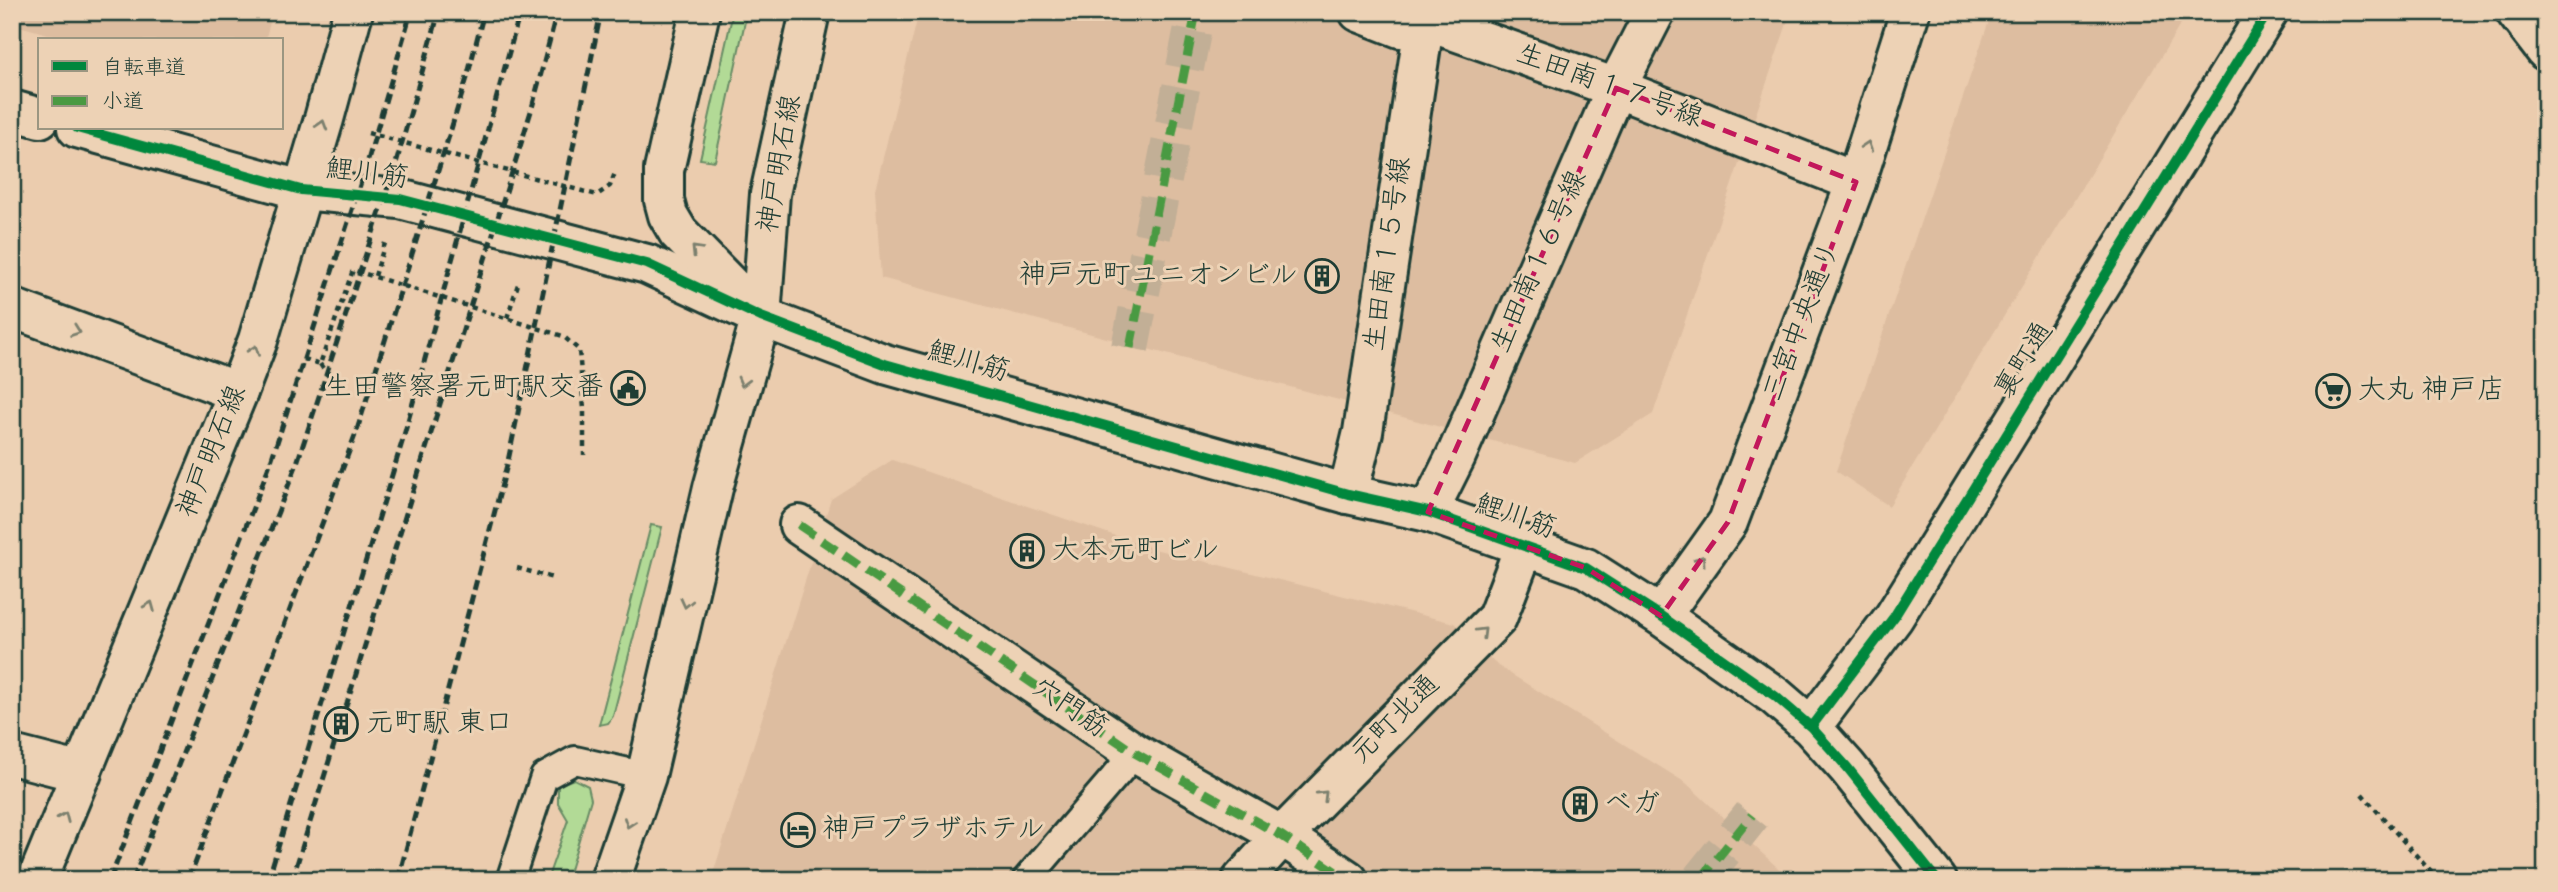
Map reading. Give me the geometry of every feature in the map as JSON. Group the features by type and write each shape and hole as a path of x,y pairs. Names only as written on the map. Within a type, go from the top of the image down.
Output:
{"street":[{"name":"神戸明石線","path":"37,880 258,340 353,12"},
{"path":"700,12 664,170 664,200 668,215 678,232 761,317"},
{"name":"神戸明石線","path":"610,880 646,776 713,488 761,317 770,194 810,12"},
{"name":"生田南１７号線","path":"1359,12 1401,28 1425,16 1856,182"},
{"name":"生田南１６号線","path":"1428,512 1456,456 1616,88 1655,12"},
{"name":"三宮中央通り","path":"1661,615 1728,522 1856,182 1910,12"},
{"name":"裏町通","path":"1811,727 1894,617 2268,12"},
{"path":"2516,12 2546,51"},
{"name":"生田南１５号線","path":"1348,495 1363,432 1425,16"},
{"path":"12,110 38,117"},
{"name":"鯉川筋","path":"84,130 301,190 400,199 647,264 761,317 885,363 1348,495 1428,512 1586,568 1661,615 1775,696 1811,727 1847,767 1937,880"},
{"path":"12,308 238,392"},
{"name":"穴門筋","path":"799,524 1135,753 1283,836 1348,880"},
{"name":"元町北通","path":"1242,880 1497,618 1525,545"},
{"path":"12,755 82,773"}],"lane":[{"path":"1026,880 1135,753"},
{"path":"510,880 544,777 575,760 646,776"}],"path":[{"path":"364,132 597,195 610,186 620,162"},
{"path":"375,276 386,238"},
{"path":"320,364 353,270 563,336 579,350 584,409 584,455"},
{"path":"508,318 519,281"},
{"path":"304,359 320,364 329,377"},
{"path":"517,568 553,578"},
{"path":"2362,794 2438,880"}],"highlighted area":[{"path":"1616,88 1856,182 1728,522 1661,616 1586,568 1428,512"}],"shaded area":[{"path":"12,12 273,12 266,38 62,38 12,24"},
{"path":"919,12 1791,12 1653,414 1575,463 881,278 875,190"},
{"path":"1992,12 2188,12 1889,506 1836,471"},
{"path":"892,460 1154,549 1454,623 1498,666 1686,783 1791,880 711,880 831,499"}],"green space":[{"path":"733,12 747,12 715,161 700,159"},
{"path":"651,525 662,527 613,716 608,723 599,725"},
{"path":"574,779 588,786 591,799 567,880 547,880 568,820 558,803 558,785"}],"tunnel":[{"path":"1130,348 1196,12"},
{"path":"1700,880 1752,815"}],"railway":[{"path":"110,880 271,461 369,157 411,12"},
{"path":"133,880 296,466 397,160 439,12"},
{"path":"189,880 357,430 467,78 484,12"},
{"path":"268,880 403,439 520,12"},
{"path":"292,880 532,108 557,12"},
{"path":"398,880 508,461 601,12"}],"marked path":[{"path":"1130,348 1196,12"},
{"path":"799,525 1135,753 1282,836 1348,880"},
{"path":"1700,880 1752,815"}],"cycle path":[{"path":"1811,727 1894,617 2268,12"},
{"path":"84,130 301,190 400,199 647,264 761,317 885,364 1348,494 1428,512 1586,568 1661,616 1775,696 1811,727 1847,767 1937,880"}],"place":[{"name":"神戸元町ユニオンビル","path":"1322,276"},
{"name":"生田警察署元町駅交番","path":"628,388"},
{"name":"大丸 神戸店","path":"2333,391"},
{"name":"大本元町ビル","path":"1027,551"},
{"name":"元町駅 東口","path":"341,724"},
{"name":"ベガ","path":"1580,804"},
{"name":"神戸プラザホテル","path":"798,830"}]}
